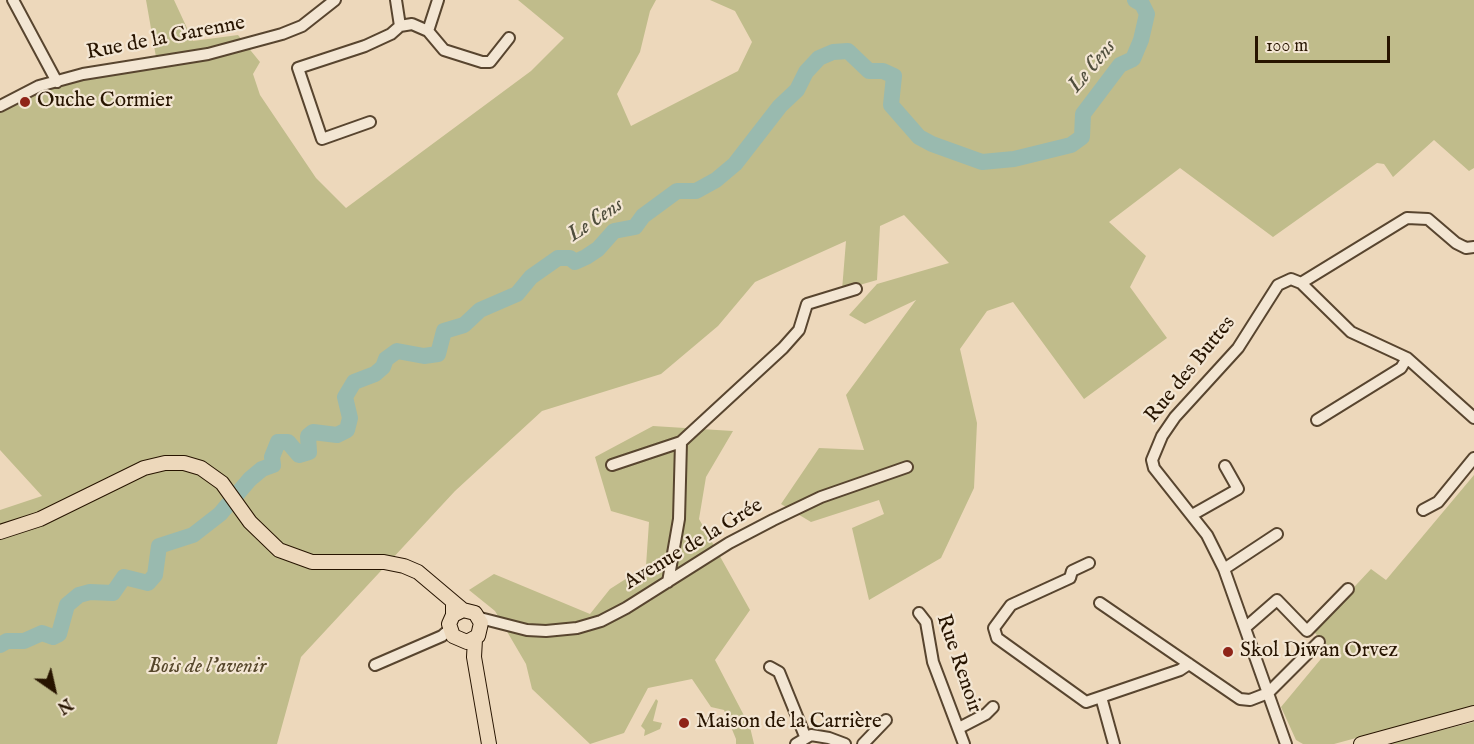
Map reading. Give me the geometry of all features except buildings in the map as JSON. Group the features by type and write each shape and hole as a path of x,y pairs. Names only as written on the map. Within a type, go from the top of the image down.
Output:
{"main road":[{"path":"0,532 40,519 144,468 165,463 184,463 201,468 228,489 262,536 279,550 312,562 384,562 404,566 435,585 461,625 474,657 489,744"},
{"path":"1361,744 1474,713"}],"street":[{"path":"13,0 57,82"},
{"name":"Rue de la Garenne","path":"0,106 39,86 83,74 208,54 282,34 302,26 335,0"},
{"path":"396,0 400,26"},
{"path":"428,31 438,0"},
{"path":"370,122 322,139 298,68 364,46 400,26 412,24 428,31 444,50 490,62 509,38"},
{"path":"1474,247 1466,248 1456,243 1428,219 1407,218 1301,283 1351,332 1407,358 1474,418"},
{"name":"Rue des Buttes","path":"1192,515 1154,468 1152,460 1156,447 1175,417 1238,348 1278,285 1286,279 1296,279 1301,283"},
{"path":"612,465 681,442 783,348 799,330 807,304 856,290"},
{"path":"1317,420 1401,368 1407,358"},
{"path":"668,582 679,519 681,442"},
{"path":"665,449 679,459"},
{"path":"1423,510 1438,502 1474,458"},
{"path":"1225,466 1238,489 1192,515 1224,569 1286,744"},
{"name":"Avenue de la Grée","path":"375,665 461,625 496,623 546,632 577,628 626,608 729,543 773,520 822,497 907,467"},
{"path":"1224,569 1276,534"},
{"path":"1089,563 1072,571 1070,578 1011,605 994,628 997,638 1086,702 1180,670 1189,664"},
{"path":"1246,627 1277,600 1307,631 1348,589"},
{"path":"1100,603 1177,653 1189,664 1240,699 1250,700 1268,693 1319,642"},
{"name":"Rue Renoir","path":"920,613 926,622 933,662 964,744"},
{"path":"770,668 779,672 805,736"},
{"path":"1101,697 1114,744"},
{"name":"Rue Renoir","path":"959,728 986,714 993,707"},
{"path":"863,744 886,720"},
{"path":"796,744 805,736 829,738 845,744"}],"green space":[{"name":"Bois de l'avenir","path":"146,0 174,0 193,41 238,35 260,62 253,74 260,95 316,178 346,208 531,71 564,38 518,0 656,0 650,11 640,52 617,94 631,126 738,71 752,42 735,11 710,0 1474,0 1474,168 1469,171 1434,140 1393,177 1384,164 1377,163 1273,237 1180,168 1109,222 1146,256 1130,287 1167,338 1084,399 1013,302 987,311 960,349 977,423 974,488 941,558 869,600 852,528 884,514 879,500 811,522 781,504 819,448 864,450 846,395 916,300 865,324 849,315 877,284 949,263 904,215 880,226 877,280 842,290 846,241 755,282 718,326 661,374 542,411 455,491 301,657 277,744 0,744 0,510 42,496 0,450 0,110 58,83 156,57"},
{"path":"653,426 733,431 706,477 699,519 750,610 715,660 750,727 754,744 736,744 724,710 711,707 692,679 648,688 624,733 590,744 532,689 526,664 495,611 469,590 494,574 590,614 610,589 646,566 649,522 611,511 595,457"},
{"path":"1474,475 1474,706 1334,744 1303,744 1296,740 1281,707 1330,648 1313,631 1371,569 1386,580"},
{"path":"656,699 658,701 653,721 662,723 660,729 644,736 645,730 641,726"},
{"path":"1474,722 1474,744 1386,744 1397,741"}],"waterway":[{"name":"Le Cens","path":"0,645 7,641 24,641 42,633 53,637 59,634 67,605 79,595 90,592 113,593 124,577 148,583 155,575 159,546 193,535 220,514 250,479 262,469 273,465 272,457 278,442 288,442 299,455 309,452 308,436 313,432 337,435 347,430 350,418 345,397 354,382 375,374 383,367 386,359 397,351 424,356 438,354 444,331 464,325 480,310 517,294 531,277 558,258 570,258 575,262 586,257 598,249 614,231 635,227 643,216 677,191 696,191 716,180 735,164 780,106 797,90 806,72 819,58 833,52 848,51 869,71 883,71 894,76 891,105 919,137 932,144 982,162 1014,159 1071,145 1082,137 1083,114 1120,65 1133,59 1141,40 1147,14 1142,4 1135,0"}],"place":[{"name":"Ouche Cormier","path":"25,102"},
{"name":"Skol Diwan Orvez","path":"1228,652"},
{"name":"Maison de la Carrière","path":"684,723"}]}
